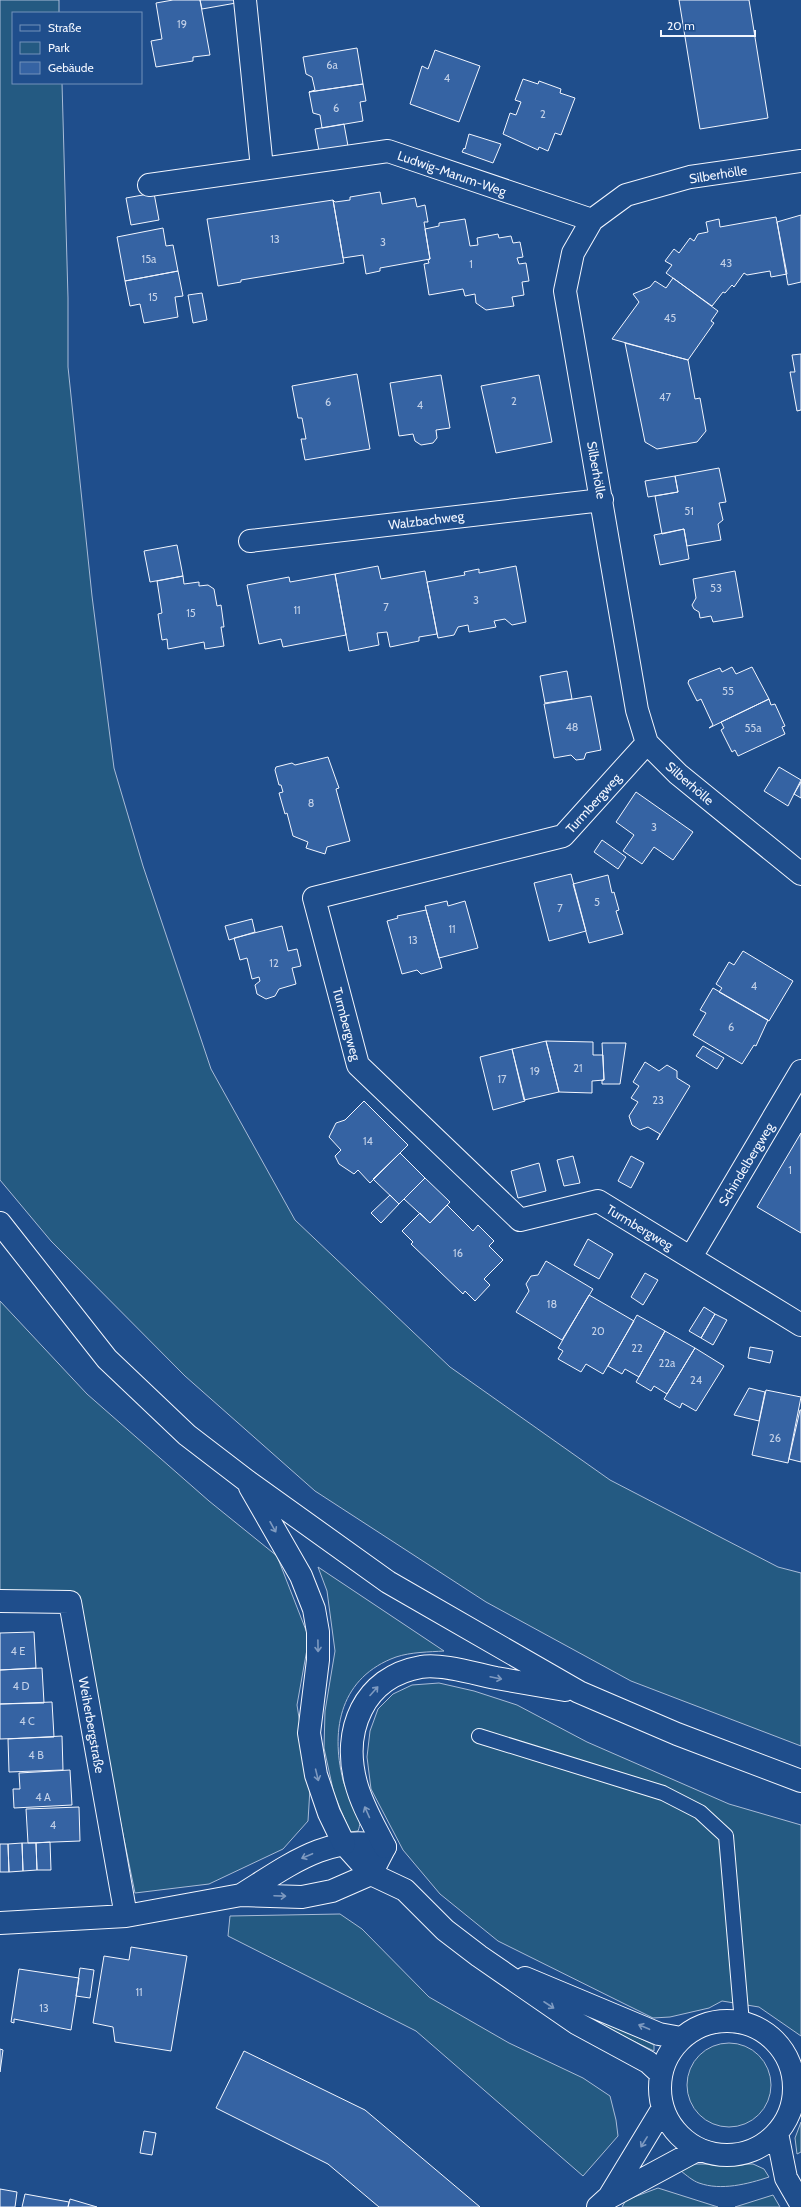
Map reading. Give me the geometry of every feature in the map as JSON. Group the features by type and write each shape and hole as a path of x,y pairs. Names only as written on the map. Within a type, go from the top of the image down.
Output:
{"street":[{"path":"245,0 262,168"},
{"name":"Ludwig-Marum-Weg","path":"150,185 388,151 592,220"},
{"name":"Silberhölle","path":"801,161 690,178 626,195 592,220 573,253 565,291 637,710 647,743 678,774 801,874"},
{"name":"Walzbachweg","path":"250,541 602,500"},
{"name":"Turmbergweg","path":"647,743 563,836 314,898 358,1065 520,1220 598,1201 801,1326"},
{"name":"Schindelbergweg","path":"691,1257 801,1071"},
{"path":"0,1223 107,1359 187,1435 247,1481 388,1582 579,1692 677,1734 801,1781"},
{"path":"247,1481 302,1576 314,1609 318,1632 318,1660 310,1733 316,1775 329,1813 344,1844 371,1874 405,1890 445,1930 506,1974 516,1983 576,2023 648,2062 661,2074"},
{"name":"Weiherbergstraße","path":"0,1601 70,1602 126,1916"},
{"path":"405,1890 367,1813 356,1783 350,1746 364,1702 378,1686 398,1674 421,1666 452,1669 579,1692"},
{"path":"241,1895 306,1855 344,1844 370,1843 385,1847"},
{"path":"0,1923 126,1916 241,1895 302,1897 332,1891 371,1874 385,1847"},
{"path":"506,1974 520,1976 659,2034 681,2038"},
{"path":"742,2154 762,2146 778,2133 789,2117 798,2078 787,2055 771,2036 750,2024 726,2020 701,2025 681,2038 669,2053 661,2074 660,2091 663,2108 670,2123 681,2137 699,2149 720,2155 742,2154 763,2158 786,2178 801,2204"},
{"path":"604,2202 663,2108"},
{"path":"778,2133 786,2178"},
{"path":"604,2202 699,2149"}],"lane":[{"path":"479,1736 663,1793 700,1812 726,1836 742,2023"}],"green space":[{"path":"0,0 59,0 59,12 12,12 12,84 62,84 68,298 68,367 92,596 114,768 143,866 211,1069 295,1220 450,1367 610,1480 778,1567 801,1573 801,1746 631,1681 486,1602 315,1491 185,1376 51,1241 0,1180"},
{"path":"0,1301 87,1394 209,1501 277,1556 309,1638 297,1705 310,1788 308,1821 283,1849 209,1884 135,1893 74,1594 0,1590"},
{"path":"318,1567 444,1651 420,1652 402,1655 377,1666 363,1677 352,1691 344,1706 338,1742 339,1761 344,1784 360,1822 358,1831 350,1832 334,1794 324,1748 325,1711 335,1651 327,1591"},
{"path":"439,1683 474,1691 517,1705 587,1742 729,1804 801,1825 801,2036 759,2007 722,2001 709,2008 670,2017 653,2018 498,1941 440,1894 403,1850 371,1789 367,1757 370,1731 378,1709 393,1694 412,1685"},
{"path":"340,1914 362,1929 429,1997 509,2043 583,2078 610,2096 618,2136 583,2176 416,2031 228,1936 230,1916"},
{"path":"581,2010 654,2045 654,2051 579,2015"},
{"path":"729,2043 745,2046 759,2055 768,2069 771,2085 768,2101 759,2115 745,2124 729,2127 713,2124 699,2115 690,2101 687,2085 690,2069 699,2055 713,2046"},
{"path":"801,2122 801,2152 797,2154 795,2138"},
{"path":"694,2164 753,2164 764,2169 769,2177 734,2186 707,2185 694,2181 681,2171"},
{"path":"658,2188 718,2207 622,2207 626,2200"},
{"path":"773,2195 780,2207 735,2207"}],"building":[{"path":"173,0 200,0 210,55 193,57 193,61 156,67 151,41 162,39 156,3"},
{"path":"200,0 235,0 236,3 202,9"},
{"path":"679,0 749,0 768,118 700,129"},
{"path":"357,48 363,84 309,92 315,90 312,77 306,74 303,57"},
{"path":"435,50 480,66 459,122 410,104 422,66 428,69"},
{"path":"523,79 538,84 539,81 561,89 560,93 575,98 561,135 555,133 548,151 539,147 538,150 503,134 510,113 516,115 521,102 515,100"},
{"path":"363,84 366,101 360,102 363,121 322,128 320,115 313,113 309,92"},
{"path":"344,124 348,146 319,151 315,129"},
{"path":"469,134 501,144 493,163 462,152 464,148 465,149"},
{"path":"380,192 382,204 415,198 417,207 425,205 428,222 424,222 430,259 380,268 380,271 366,274 363,255 343,258 333,200 335,202 350,200 350,197"},
{"path":"154,193 159,220 131,225 126,198"},
{"path":"333,200 344,263 241,280 241,282 218,286 207,219"},
{"path":"801,215 801,282 788,285 777,222"},
{"path":"776,217 787,274 771,277 770,271 747,275 744,273 734,287 732,285 725,293 723,292 712,306 666,273 672,265 665,261 674,249 679,253 690,238 694,241 698,234 708,232 706,222 719,219 720,227"},
{"path":"465,219 470,246 478,245 477,238 498,234 499,238 511,236 513,243 520,242 523,257 517,258 519,264 526,263 529,281 522,282 524,295 512,297 514,306 486,310 476,303 475,294 465,296 463,289 429,295 424,264 429,263 428,260 430,259 425,229 439,226 439,223"},
{"path":"163,228 166,246 173,245 178,271 125,281 117,237"},
{"path":"178,271 183,296 175,297 178,317 144,323 140,304 130,306 125,281"},
{"path":"673,278 718,311 711,321 714,323 688,360 612,339 639,302 633,294 650,287 655,281 666,288"},
{"path":"202,293 207,320 193,323 188,295"},
{"path":"625,343 688,360 695,399 700,398 706,431 697,442 657,449 645,442"},
{"path":"801,354 801,410 797,411 790,372 795,372 792,355"},
{"path":"357,374 370,449 305,460 301,439 306,439 302,418 298,418 292,386"},
{"path":"441,375 450,428 436,430 437,438 433,443 421,445 415,441 413,434 399,436 390,383"},
{"path":"539,375 552,442 496,453 481,386"},
{"path":"719,468 726,502 719,503 723,520 718,524 721,540 687,546 684,529 662,534 655,496 678,492 675,476"},
{"path":"675,476 678,492 648,497 645,481"},
{"path":"684,529 689,559 660,565 654,535"},
{"path":"177,545 183,576 150,582 144,551"},
{"path":"378,566 381,579 425,571 437,634 419,637 419,641 390,647 387,632 377,633 379,645 349,651 335,574"},
{"path":"516,566 526,622 512,625 505,619 494,621 496,627 469,632 468,625 458,627 454,635 438,638 427,582 465,575 464,572 479,569 479,573"},
{"path":"735,571 743,617 713,622 711,616 700,618 699,612 694,609 692,605 696,598 693,579"},
{"path":"335,574 346,635 283,647 281,639 259,644 247,585 289,577 290,582"},
{"path":"183,576 184,584 199,582 199,586 208,585 214,589 217,606 221,605 224,627 221,627 224,646 205,649 204,642 168,649 167,639 162,640 158,614 162,613 157,581"},
{"path":"732,667 736,674 752,667 769,699 709,728 713,725 701,699 697,701 688,683 689,680 720,668 722,672"},
{"path":"567,671 572,699 545,703 540,676"},
{"path":"591,696 601,750 586,753 584,759 576,760 571,755 554,758 544,704"},
{"path":"769,699 771,705 775,704 785,726 782,727 785,734 738,756 735,750 732,752 721,730 724,728 721,722"},
{"path":"328,757 339,788 336,789 350,841 327,847 325,854 306,848 308,842 293,836 287,813 285,814 279,793 283,792 281,785 279,785 275,770 276,767 292,763 295,765"},
{"path":"779,767 801,780 788,806 764,791"},
{"path":"801,782 801,798 794,794"},
{"path":"636,792 693,832 673,860 654,847 642,864 623,851 634,835 616,822"},
{"path":"602,840 626,857 618,869 594,852"},
{"path":"571,874 586,931 549,941 534,883"},
{"path":"608,875 612,893 614,892 619,910 616,911 623,934 589,943 573,884"},
{"path":"447,901 448,906 465,901 478,948 439,958 425,906"},
{"path":"426,910 442,968 421,974 417,970 402,974 387,921 398,918 397,916"},
{"path":"252,919 255,932 229,940 225,926"},
{"path":"282,926 288,951 297,949 301,966 292,968 296,984 279,989 275,996 266,999 257,994 255,985 260,981 259,977 252,979 247,958 240,960 234,938"},
{"path":"743,951 793,981 769,1021 719,992 722,988 716,984 729,962 734,965"},
{"path":"713,988 768,1020 756,1046 754,1045 742,1064 693,1035 706,1013 700,1010"},
{"path":"546,1041 559,1092 524,1100 512,1049"},
{"path":"546,1041 593,1042 593,1055 603,1055 604,1080 592,1081 592,1093 559,1092"},
{"path":"602,1043 626,1043 620,1084 602,1084 602,1080 604,1080"},
{"path":"703,1046 724,1058 717,1069 696,1056"},
{"path":"512,1049 525,1101 493,1110 480,1057"},
{"path":"645,1062 659,1071 667,1065 677,1071 677,1078 690,1086 657,1140 660,1134 648,1127 640,1130 632,1125 629,1116 638,1102 631,1098 639,1086 633,1082"},
{"path":"364,1101 408,1145 370,1183 358,1170 354,1174 339,1164 335,1156 341,1150 329,1137 336,1123 345,1120"},
{"path":"801,1133 801,1233 757,1207"},
{"path":"400,1153 425,1178 399,1204 373,1179"},
{"path":"573,1156 580,1183 564,1186 557,1160"},
{"path":"631,1156 644,1163 631,1188 618,1181"},
{"path":"539,1163 546,1191 518,1198 511,1171"},
{"path":"425,1178 450,1202 430,1223 404,1199"},
{"path":"390,1195 399,1204 381,1223 371,1213"},
{"path":"447,1205 473,1231 478,1225 494,1241 489,1246 503,1260 484,1279 490,1285 475,1301 465,1291 463,1294 411,1244 413,1242 402,1231 420,1213 430,1223"},
{"path":"588,1239 613,1254 599,1279 574,1265"},
{"path":"546,1261 593,1289 562,1340 516,1312 529,1291 526,1284 531,1276 538,1275"},
{"path":"645,1273 658,1280 643,1305 631,1297"},
{"path":"589,1295 634,1321 603,1374 586,1364 581,1372 558,1359 563,1351 558,1348"},
{"path":"704,1307 715,1314 701,1338 689,1331"},
{"path":"715,1314 727,1320 713,1345 701,1338"},
{"path":"637,1315 665,1331 639,1377 625,1369 622,1374 608,1366"},
{"path":"665,1331 695,1348 667,1394 654,1386 651,1391 636,1382"},
{"path":"750,1347 773,1351 770,1363 748,1358"},
{"path":"695,1348 724,1366 696,1411 682,1403 680,1408 664,1399"},
{"path":"749,1388 765,1392 759,1421 734,1415"},
{"path":"766,1390 801,1397 788,1463 752,1455"},
{"path":"801,1410 801,1462 789,1459"},
{"path":"34,1632 36,1668 0,1670 0,1633"},
{"path":"42,1668 44,1703 0,1704 0,1670"},
{"path":"52,1702 54,1737 0,1739 0,1704"},
{"path":"62,1736 63,1770 9,1772 8,1739"},
{"path":"70,1770 72,1805 14,1808 13,1789 20,1789 19,1773"},
{"path":"79,1807 80,1841 28,1843 26,1809"},
{"path":"50,1842 51,1870 37,1870 36,1843"},
{"path":"22,1843 23,1871 9,1872 8,1844"},
{"path":"22,1843 36,1843 37,1870 23,1871"},
{"path":"0,1844 8,1844 9,1872 0,1872"},
{"path":"131,1947 187,1956 171,2051 115,2042 113,2027 93,2023 104,1956 129,1960"},
{"path":"80,1968 94,1970 90,1998 76,1996"},
{"path":"19,1969 79,1978 71,2030 14,2019 14,2023 11,2022"},
{"path":"0,2049 3,2050 0,2072"},
{"path":"244,2051 365,2110 480,2207 379,2207 328,2164 216,2108"},
{"path":"144,2131 156,2133 152,2155 140,2153"},
{"path":"0,2189 17,2192 15,2207 0,2207"},
{"path":"25,2194 69,2202 68,2207 22,2207"},
{"path":"70,2199 97,2207 68,2207"}]}
